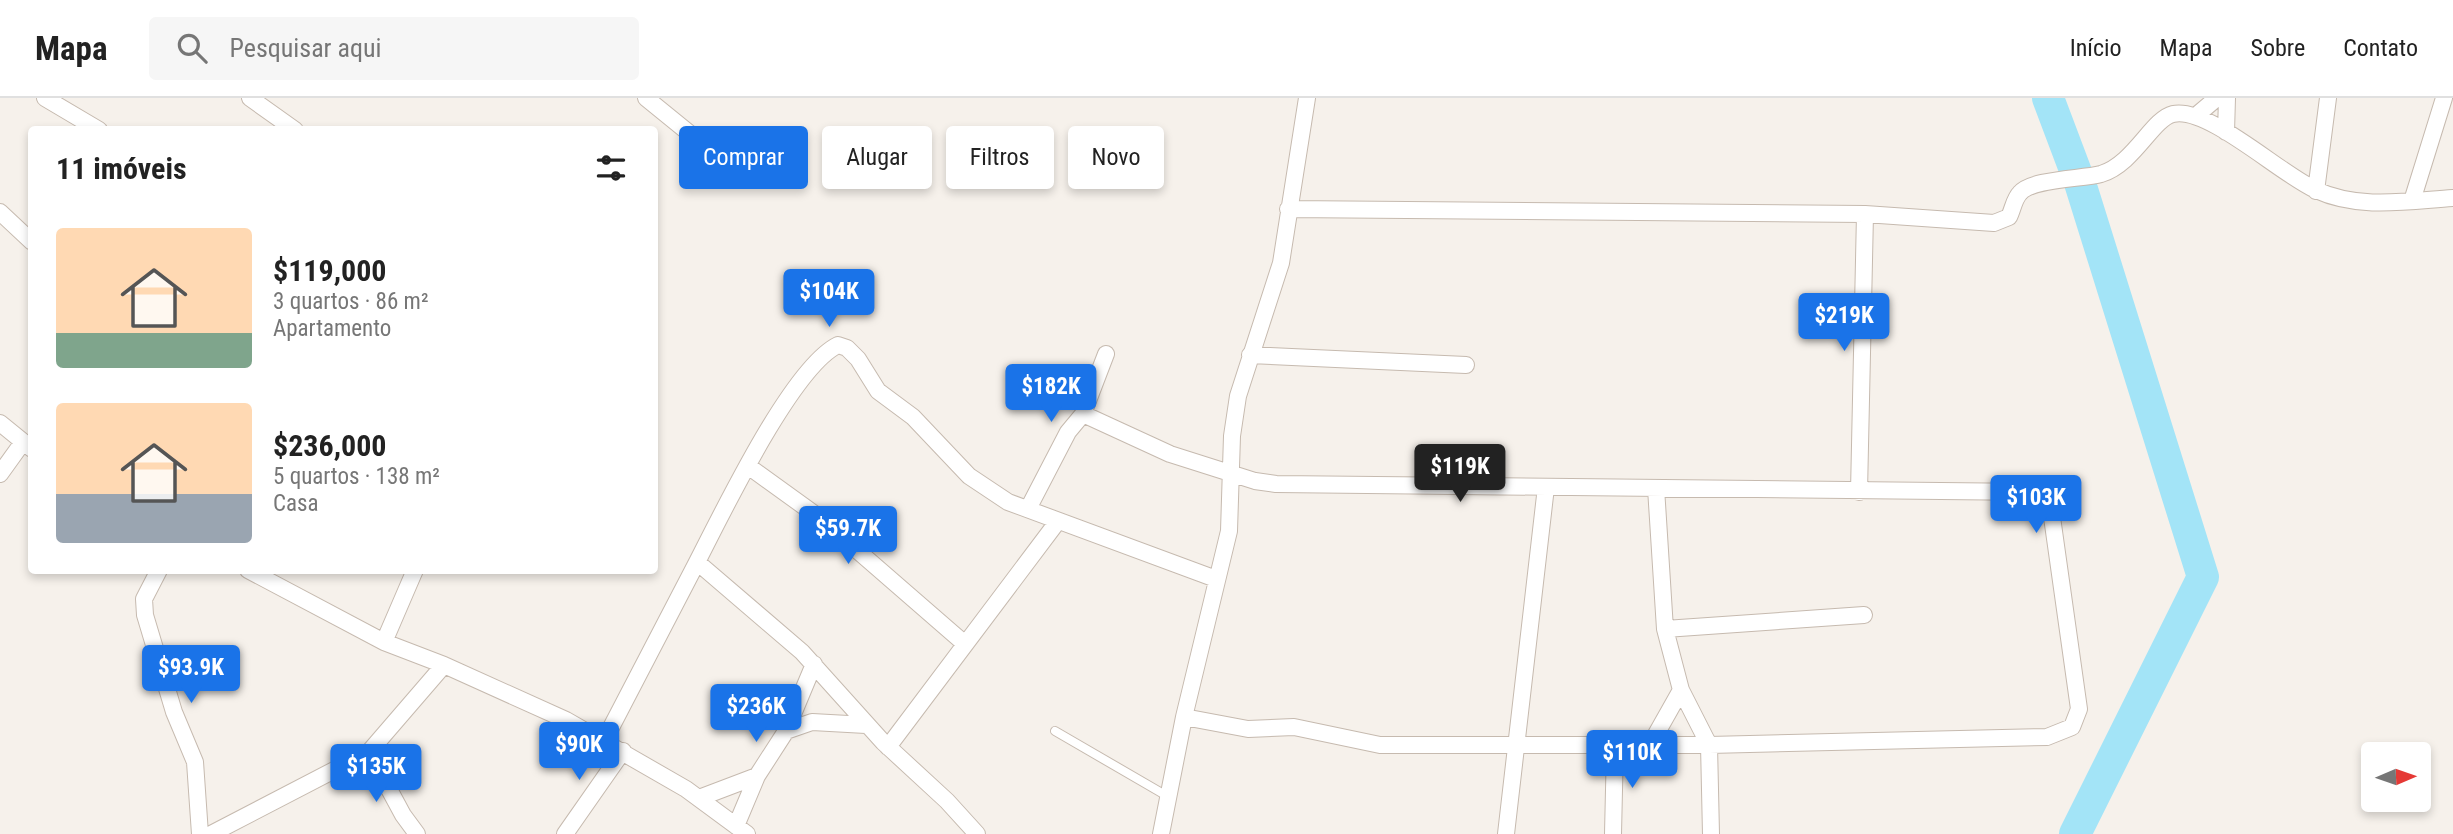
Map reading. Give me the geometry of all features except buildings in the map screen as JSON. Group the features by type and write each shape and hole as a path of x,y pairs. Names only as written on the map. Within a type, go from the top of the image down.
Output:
{"street":[{"path":"45,98 92,126"},
{"path":"250,98 289,126"},
{"path":"646,98 680,126"},
{"path":"1161,834 1184,717 1229,531 1233,472 1232,436 1238,396 1250,355 1265,320 1281,263 1307,98"},
{"path":"2198,114 2217,98"},
{"path":"2226,132 2227,98"},
{"path":"2316,191 2328,98"},
{"path":"2412,201 2444,98"},
{"path":"1288,209 1865,214 1983,223 2003,222 2009,217 2021,191 2030,184 2087,178 2110,171 2137,150 2165,116 2176,113 2198,114 2316,191 2356,201 2453,198"},
{"path":"0,212 28,238"},
{"path":"1859,492 1865,214"},
{"path":"604,741 748,466 794,390 830,349 838,345 847,348 858,359 878,391 913,417 969,476 1008,502 1216,579"},
{"path":"1028,509 1068,432 1083,414 1106,354"},
{"path":"1250,355 1466,365"},
{"path":"1083,414 1170,454 1255,481 1276,484 2038,492 2045,496 2052,515 2077,690 2077,720 2065,732 2047,737 1709,745 1380,745 1294,727 1248,730 1184,717"},
{"path":"0,423 27,445 0,474"},
{"path":"748,466 821,518 965,645"},
{"path":"1506,834 1546,487"},
{"path":"1656,488 1665,629 1681,690 1709,745 1711,834"},
{"path":"888,747 1058,521"},
{"path":"697,562 814,664 866,725 947,801 977,834"},
{"path":"157,574 144,599 145,615 174,712 195,762 200,834"},
{"path":"256,574 384,642 444,665 566,720 699,798 742,830 757,776 786,731 814,664"},
{"path":"384,642 413,574"},
{"path":"1665,629 1864,615"},
{"path":"211,834 369,752 444,665"},
{"path":"1650,745 1681,690"},
{"path":"786,731 812,722 866,725"},
{"path":"1613,834 1615,746"},
{"path":"565,834 623,751"},
{"path":"369,752 403,815 417,834"},
{"path":"699,798 757,776"}],"lane":[{"path":"1055,731 1167,796"}],"waterway":[{"path":"2048,98 2080,183 2203,577 2075,834"}]}
